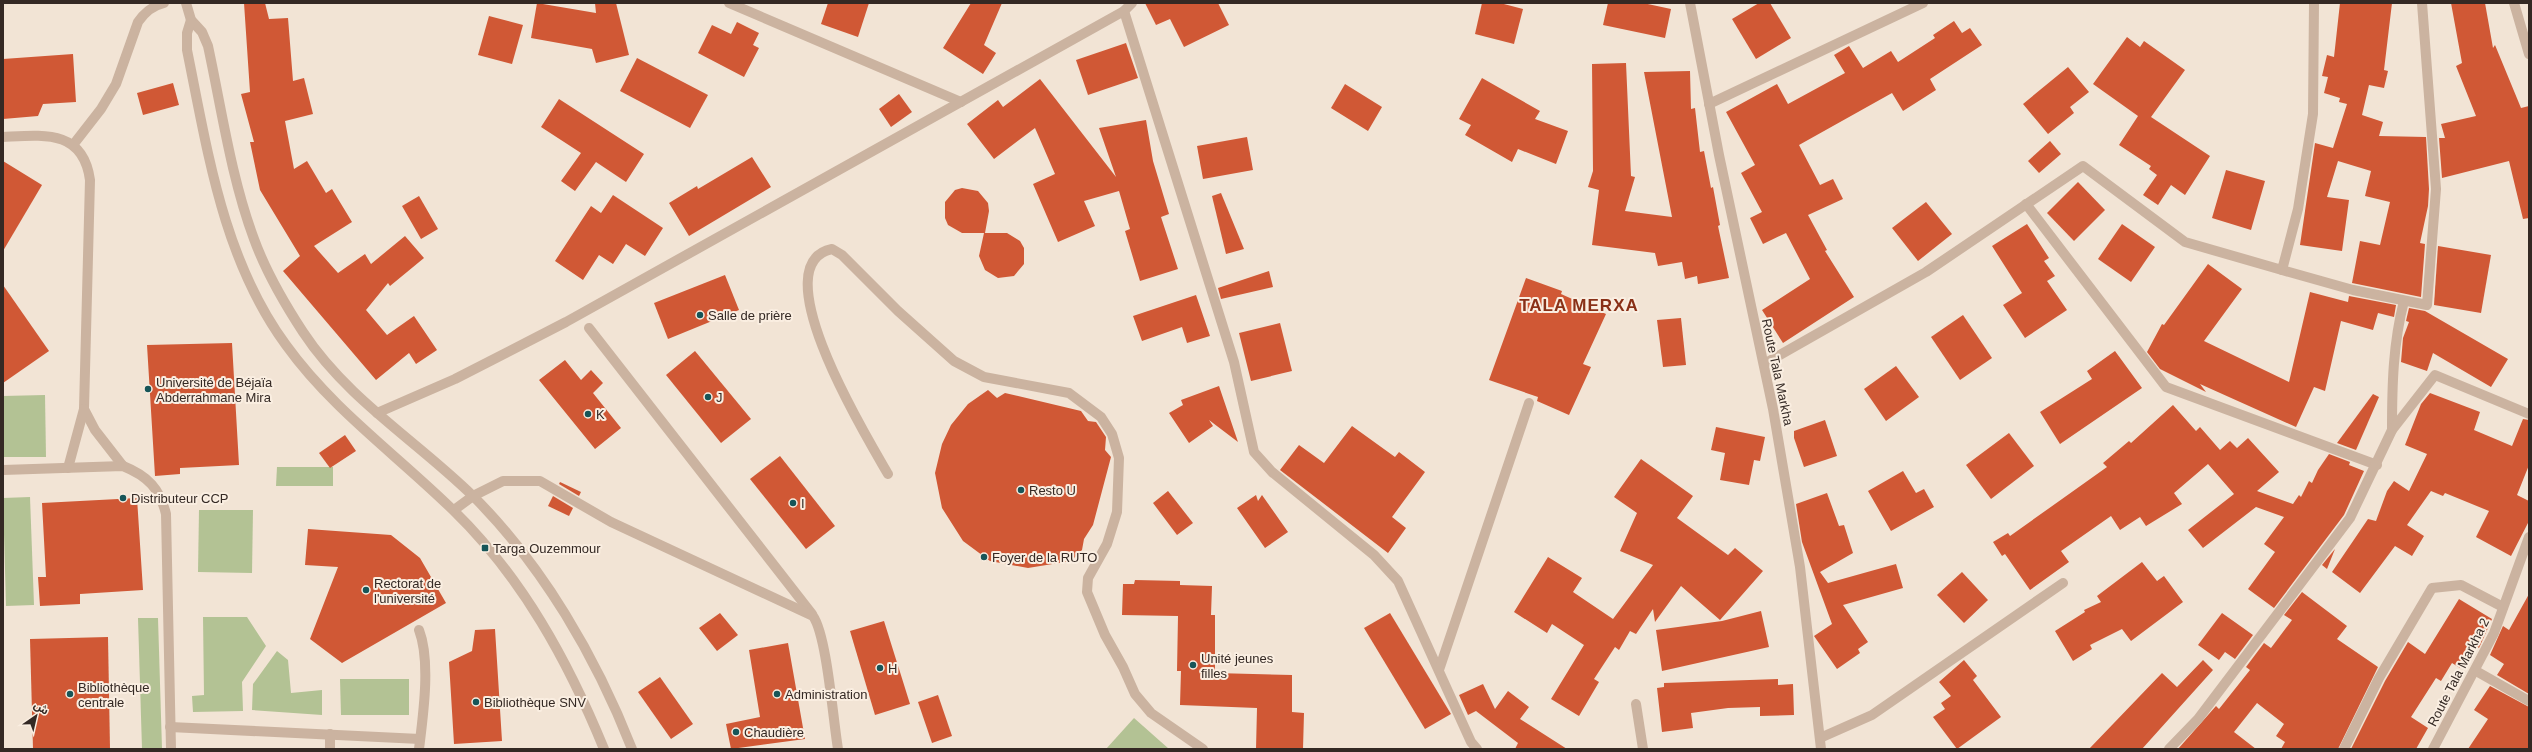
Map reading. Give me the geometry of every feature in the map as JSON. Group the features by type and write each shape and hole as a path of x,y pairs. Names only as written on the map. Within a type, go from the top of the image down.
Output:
{"street":[{"path":"73,145 101,109 116,84 138,22 144,13 155,6 164,3"},
{"path":"186,3 191,20 206,39 238,190 254,241 276,289 305,334 333,370 377,413 473,496 512,541 552,595 580,640 608,692 632,749"},
{"path":"729,3 961,102"},
{"path":"377,413 455,379 566,322 1124,11 1132,3"},
{"name":"Route Tala Markha","path":"1690,3 1709,104 1764,364 1800,567 1821,749"},
{"path":"1709,104 1923,3"},
{"path":"2282,270 2298,210 2313,114 2314,3"},
{"path":"1764,364 1926,272 2083,166 2185,242 2353,290 2427,305 2436,188 2422,3"},
{"path":"2514,3 2529,54"},
{"path":"1124,11 1234,362 1254,452 1272,472 1374,555 1398,582 1477,749"},
{"path":"191,20 187,33 187,50 217,195 233,248 256,298 285,345 320,388 454,510 492,554 527,600 564,661 584,700 604,749"},
{"path":"3,137 46,135 60,138 73,145 81,153 88,167 90,180 84,409 68,468"},
{"path":"2026,204 2166,387 2377,465"},
{"path":"888,474 849,404 815,329 808,305 807,288 814,258 822,251 832,249 842,255 898,310 954,361 984,377 1069,393 1101,417 1112,434 1119,458 1117,512 1107,544 1088,578 1086,592 1105,635 1123,667 1135,694 1151,713 1202,749"},
{"path":"2392,430 2392,382 2397,328 2404,300"},
{"path":"589,328 817,622 823,644 838,749"},
{"path":"2169,749 2198,719 2350,518 2377,465 2392,430 2435,375 2529,414"},
{"path":"1439,670 1529,403"},
{"path":"84,409 95,430 123,466"},
{"path":"3,470 123,466 139,472 153,484 162,499 166,514 171,749"},
{"path":"454,510 473,496 504,481 540,481 611,522 813,616"},
{"name":"Route Tala Markha 2","path":"2433,749 2476,670 2503,607 2526,559 2529,537"},
{"path":"1820,738 1872,715 2063,583"},
{"path":"2344,749 2379,678 2432,588 2461,585 2503,607"},
{"path":"170,727 330,734 419,744 424,676 423,644 419,630"},
{"path":"2476,670 2529,701"},
{"path":"1636,704 1643,749"},
{"path":"330,734 330,749"}],"green space":[{"path":"45,395 46,457 3,457 3,396"},
{"path":"277,467 333,467 333,486 276,486"},
{"path":"30,497 34,605 6,606 3,498"},
{"path":"199,510 253,510 252,573 198,572"},
{"path":"203,617 247,617 266,646 242,682 243,711 193,712 192,696 204,695"},
{"path":"138,618 158,618 162,749 142,749"},
{"path":"277,651 288,660 291,693 322,690 322,715 252,710 253,684"},
{"path":"340,679 409,679 409,715 341,715"},
{"path":"1134,718 1169,749 1106,749"}],"building":[{"path":"244,3 265,3 269,19 288,18 293,81 304,78 313,114 285,121 294,169 307,161 326,193 332,189 352,222 314,246 338,273 365,254 371,264 405,236 424,258 390,286 388,283 366,310 387,335 414,316 437,350 416,364 409,353 376,380 283,271 300,256 260,190 250,142 254,142 241,94 250,92"},
{"path":"537,3 596,13 595,3 616,3 629,55 596,63 592,49 531,38"},
{"path":"828,3 869,3 858,37 821,24"},
{"path":"971,3 1002,3 984,45 996,53 983,74 943,48"},
{"path":"1145,3 1218,3 1229,25 1184,47 1170,19 1156,25"},
{"path":"1482,3 1500,3 1523,9 1514,44 1475,34"},
{"path":"1608,3 1643,3 1671,9 1665,38 1603,25"},
{"path":"1759,3 1770,3 1791,38 1756,59 1732,19"},
{"path":"2340,3 2392,3 2384,70 2388,71 2384,88 2369,85 2362,115 2383,122 2379,136 2426,137 2429,189 2428,206 2420,243 2425,244 2421,297 2352,283 2360,241 2380,245 2390,202 2365,196 2371,171 2338,161 2327,197 2349,200 2342,251 2300,245 2315,143 2333,148 2347,104 2339,102 2340,98 2324,93 2328,77 2322,76 2327,55 2334,57"},
{"path":"2451,3 2485,3 2493,48 2495,45 2521,108 2529,106 2529,218 2523,219 2509,161 2442,178 2439,138 2445,138 2441,124 2476,116 2456,66 2462,63"},
{"path":"489,16 523,25 512,64 478,55"},
{"path":"1954,21 1962,33 1970,28 1982,45 1930,79 1936,90 1903,111 1892,93 1799,145 1820,185 1833,179 1843,199 1808,215 1827,250 1825,251 1854,297 1783,343 1762,310 1810,279 1786,233 1763,244 1750,218 1762,212 1741,173 1755,165 1726,112 1777,84 1788,104 1845,73 1834,55 1849,46 1863,68 1891,51 1898,62 1935,38 1933,35"},
{"path":"737,22 759,33 753,45 759,48 744,77 698,53 712,25 731,34"},
{"path":"2127,37 2140,47 2144,41 2185,70 2151,117 2210,156 2185,195 2171,185 2158,205 2143,195 2157,175 2149,169 2151,166 2119,145 2138,116 2093,84"},
{"path":"1126,43 1138,78 1088,95 1076,60"},
{"path":"73,54 76,102 43,104 38,116 3,119 3,59"},
{"path":"637,58 708,95 690,128 620,91"},
{"path":"1626,63 1631,176 1635,177 1625,211 1672,217 1644,72 1690,71 1691,109 1695,108 1700,152 1704,151 1711,188 1713,187 1720,225 1718,226 1729,278 1698,284 1697,276 1685,279 1682,262 1658,266 1655,253 1592,245 1599,190 1588,187 1593,171 1592,64"},
{"path":"2068,67 2089,92 2070,107 2074,113 2048,134 2023,104"},
{"path":"1482,78 1540,111 1535,119 1568,131 1556,164 1518,149 1512,162 1465,135 1471,125 1459,119"},
{"path":"1040,79 1116,177 1099,128 1146,120 1153,161 1169,214 1161,217 1178,269 1140,281 1125,231 1130,229 1119,191 1084,201 1095,226 1058,242 1033,184 1055,174 1035,128 994,159 967,124 998,100 1003,107"},
{"path":"173,83 179,105 143,115 137,93"},
{"path":"1345,84 1382,107 1368,131 1331,108"},
{"path":"899,94 912,112 891,127 879,109"},
{"path":"559,99 644,154 626,182 596,162 575,191 561,181 581,153 541,127"},
{"path":"1247,137 1253,170 1203,179 1197,146"},
{"path":"2050,141 2061,154 2039,173 2028,161"},
{"path":"752,157 771,187 689,236 669,203 697,186 698,189"},
{"path":"3,161 42,185 3,251"},
{"path":"2226,170 2265,181 2251,230 2212,218"},
{"path":"2078,182 2105,210 2074,241 2047,213"},
{"path":"962,188 978,191 988,203 989,211 985,233 1007,233 1020,241 1024,248 1024,264 1014,276 998,278 985,270 979,256 984,233 962,233 948,225 945,218 945,202 955,190"},
{"path":"1221,193 1244,249 1226,254 1212,196"},
{"path":"613,195 663,228 645,256 626,244 613,264 599,255 583,280 555,261 591,206 601,213"},
{"path":"419,196 438,229 421,239 402,206"},
{"path":"1926,202 1952,234 1918,261 1892,228"},
{"path":"2027,224 2049,258 2044,261 2055,276 2047,281 2067,310 2025,338 2003,305 2022,293 1992,246"},
{"path":"2122,224 2155,247 2131,282 2098,259"},
{"path":"2438,246 2491,255 2481,313 2434,305"},
{"path":"2208,264 2242,289 2204,341 2289,382 2310,292 2348,302 2349,296 2396,305 2394,317 2378,313 2373,330 2341,321 2325,391 2314,387 2296,427 2200,384 2206,392 2160,369 2147,352 2162,324 2164,325"},
{"path":"1269,271 1273,287 1221,299 1218,288"},
{"name":"Salle de prière","path":"725,275 739,310 668,339 654,303"},
{"path":"1526,278 1562,291 1561,294 1606,314 1583,364 1591,367 1569,415 1537,401 1538,397 1489,380"},
{"path":"3,285 49,351 3,383"},
{"path":"1196,295 1210,336 1187,343 1182,327 1142,341 1133,316"},
{"path":"2409,308 2425,311 2508,359 2491,387 2433,353 2427,371 2401,362 2403,338 2409,322 2406,321"},
{"path":"1963,315 1992,358 1960,380 1931,337"},
{"path":"1681,318 1686,365 1663,367 1657,320"},
{"path":"1280,323 1292,371 1251,381 1239,333"},
{"path":"232,343 239,465 180,468 180,474 155,476 147,345"},
{"name":"J","path":"695,351 751,419 721,443 666,375"},
{"path":"2115,351 2142,388 2060,444 2040,412 2092,379 2087,371"},
{"name":"K","path":"565,360 581,380 591,370 603,383 593,393 621,428 595,449 539,380"},
{"path":"1896,366 1919,397 1886,421 1864,389"},
{"path":"1219,386 1238,442 1209,420 1213,426 1189,443 1169,413 1183,405 1181,400"},
{"name":"Resto U","path":"988,390 997,398 1005,393 1081,411 1088,421 1096,422 1106,437 1105,450 1111,457 1093,525 1084,539 1082,550 1071,561 1028,568 990,561 963,541 942,508 935,473 942,444 951,425 968,404"},
{"path":"2430,393 2480,412 2474,430 2512,446 2523,419 2529,420 2529,465 2517,495 2529,501 2529,521 2511,556 2476,537 2489,511 2445,493 2443,496 2431,491 2407,525 2424,536 2412,556 2395,546 2360,593 2332,572 2368,519 2376,521 2387,491 2394,481 2409,491 2427,454 2405,445 2421,404"},
{"path":"2373,394 2379,397 2356,450 2337,443"},
{"path":"2173,405 2196,431 2200,427 2220,450 2230,441 2237,448 2248,438 2279,472 2257,491 2293,504 2299,495 2301,497 2309,481 2312,483 2318,470 2329,454 2350,462 2349,465 2364,471 2344,515 2274,608 2248,589 2275,552 2264,544 2284,517 2256,507 2203,548 2188,530 2234,494 2208,464 2174,493 2182,504 2146,526 2140,517 2120,530 2111,516 2061,551 2069,562 2030,590 2005,554 2002,556 1993,542 2008,533 2010,536 2107,467 2103,463 2129,441 2131,443"},
{"path":"1825,420 1837,456 1804,467 1794,438 1794,431"},
{"path":"1352,426 1395,457 1399,452 1425,472 1392,517 1406,528 1388,553 1280,470 1299,445 1324,463"},
{"path":"1716,427 1765,437 1760,461 1754,460 1749,485 1720,480 1725,453 1711,450"},
{"path":"2009,433 2034,466 1991,499 1966,465"},
{"path":"345,435 356,451 330,468 319,453"},
{"name":"I","path":"780,456 835,526 806,549 750,479"},
{"path":"1641,459 1693,496 1677,518 1728,555 1735,548 1763,571 1720,620 1681,586 1655,622 1653,609 1636,634 1630,631 1619,650 1615,647 1594,679 1599,682 1579,716 1551,699 1584,645 1552,624 1547,633 1514,612 1548,557 1582,578 1573,592 1613,619 1653,565 1620,551 1637,513 1614,497"},
{"path":"1903,471 1916,493 1924,489 1934,507 1891,531 1868,491"},
{"path":"560,482 581,492 579,496 559,484"},
{"path":"1168,491 1193,523 1177,535 1153,503"},
{"path":"1827,493 1839,526 1844,525 1853,553 1820,572 1828,583 1896,564 1903,588 1843,605 1868,642 1858,649 1860,653 1837,669 1814,636 1832,624 1802,542 1796,504"},
{"path":"1256,495 1258,501 1262,495 1288,532 1265,548 1237,508"},
{"path":"553,496 573,508 569,516 548,506"},
{"path":"137,498 143,590 80,594 80,604 40,606 38,577 46,577 42,503"},
{"path":"308,529 391,535 420,558 446,603 342,663 310,639 338,567 305,565"},
{"path":"2335,549 2327,569 2322,565"},
{"path":"2142,562 2157,581 2164,576 2183,602 2131,641 2122,629 2090,645 2092,649 2073,661 2055,631 2085,612 2084,610 2101,602 2097,596"},
{"path":"1962,572 1988,600 1964,623 1937,595"},
{"name":"Unité jeunes filles","path":"1135,580 1180,581 1180,585 1212,586 1211,615 1215,615 1215,673 1292,675 1292,712 1304,713 1303,749 1256,749 1257,708 1180,705 1181,671 1177,671 1178,616 1122,615 1123,584 1134,584"},
{"path":"2302,592 2347,626 2337,639 2378,667 2338,749 2281,749 2285,742 2276,736 2284,724 2257,703 2234,732 2256,749 2178,749 2216,706 2219,709 2250,670 2246,667 2264,643 2271,648 2292,620 2284,615"},
{"path":"2529,594 2529,694 2497,675 2504,664 2490,655 2503,626 2509,630"},
{"path":"2459,599 2492,619 2479,648 2474,645 2460,668 2452,663 2441,681 2436,678 2411,717 2428,728 2416,749 2351,749 2385,681 2408,642 2425,654"},
{"path":"1761,611 1769,647 1662,671 1656,630 1722,621"},
{"path":"720,613 738,635 717,651 699,628"},
{"path":"1390,613 1451,714 1425,729 1364,628"},
{"path":"2222,613 2253,635 2235,659 2225,652 2219,660 2198,645"},
{"name":"H","path":"884,621 910,704 875,715 850,631"},
{"name":"Bibliothèque SNV","path":"495,629 502,741 454,744 449,662 472,651 475,630"},
{"name":"Bibliothèque centrale","path":"108,637 110,749 33,749 30,639"},
{"name":"Administration","path":"788,643 805,739 731,749 726,724 760,717 749,650"},
{"path":"1964,660 1977,676 1973,680 2001,717 1957,749 1933,717 1945,709 1941,703 1951,696 1939,682"},
{"path":"2203,660 2213,670 2142,749 2089,749 2162,673 2177,687"},
{"path":"660,677 693,724 671,739 638,692"},
{"path":"1778,679 1778,685 1793,684 1794,715 1760,716 1760,707 1728,708 1691,713 1693,728 1662,732 1657,688 1664,687 1664,683"},
{"path":"1483,684 1495,709 1508,691 1529,707 1520,719 1567,749 1515,749 1518,743 1476,711 1468,715 1459,695"},
{"path":"2490,686 2529,707 2529,749 2468,749 2488,719 2474,710"},
{"path":"938,695 952,736 932,743 918,702"}],"place":[{"name":"Salle de prière","path":"700,315"},
{"name":"Université de Béjaïa Abderrahmane Mira","path":"148,389"},
{"name":"J","path":"708,397"},
{"name":"K","path":"588,414"},
{"name":"Resto U","path":"1021,490"},
{"name":"Distributeur CCP","path":"123,498"},
{"name":"I","path":"793,503"},
{"name":"Targa Ouzemmour","path":"485,548"},
{"name":"Foyer de la RUTO","path":"984,557"},
{"name":"Rectorat de l'université","path":"366,590"},
{"name":"Unité jeunes filles","path":"1193,665"},
{"name":"H","path":"880,668"},
{"name":"Bibliothèque centrale","path":"70,694"},
{"name":"Administration","path":"777,694"},
{"name":"Bibliothèque SNV","path":"476,702"},
{"name":"Chaudière","path":"736,732"}],"district":[{"name":"TALA MERXA","path":"1579,305"}]}
